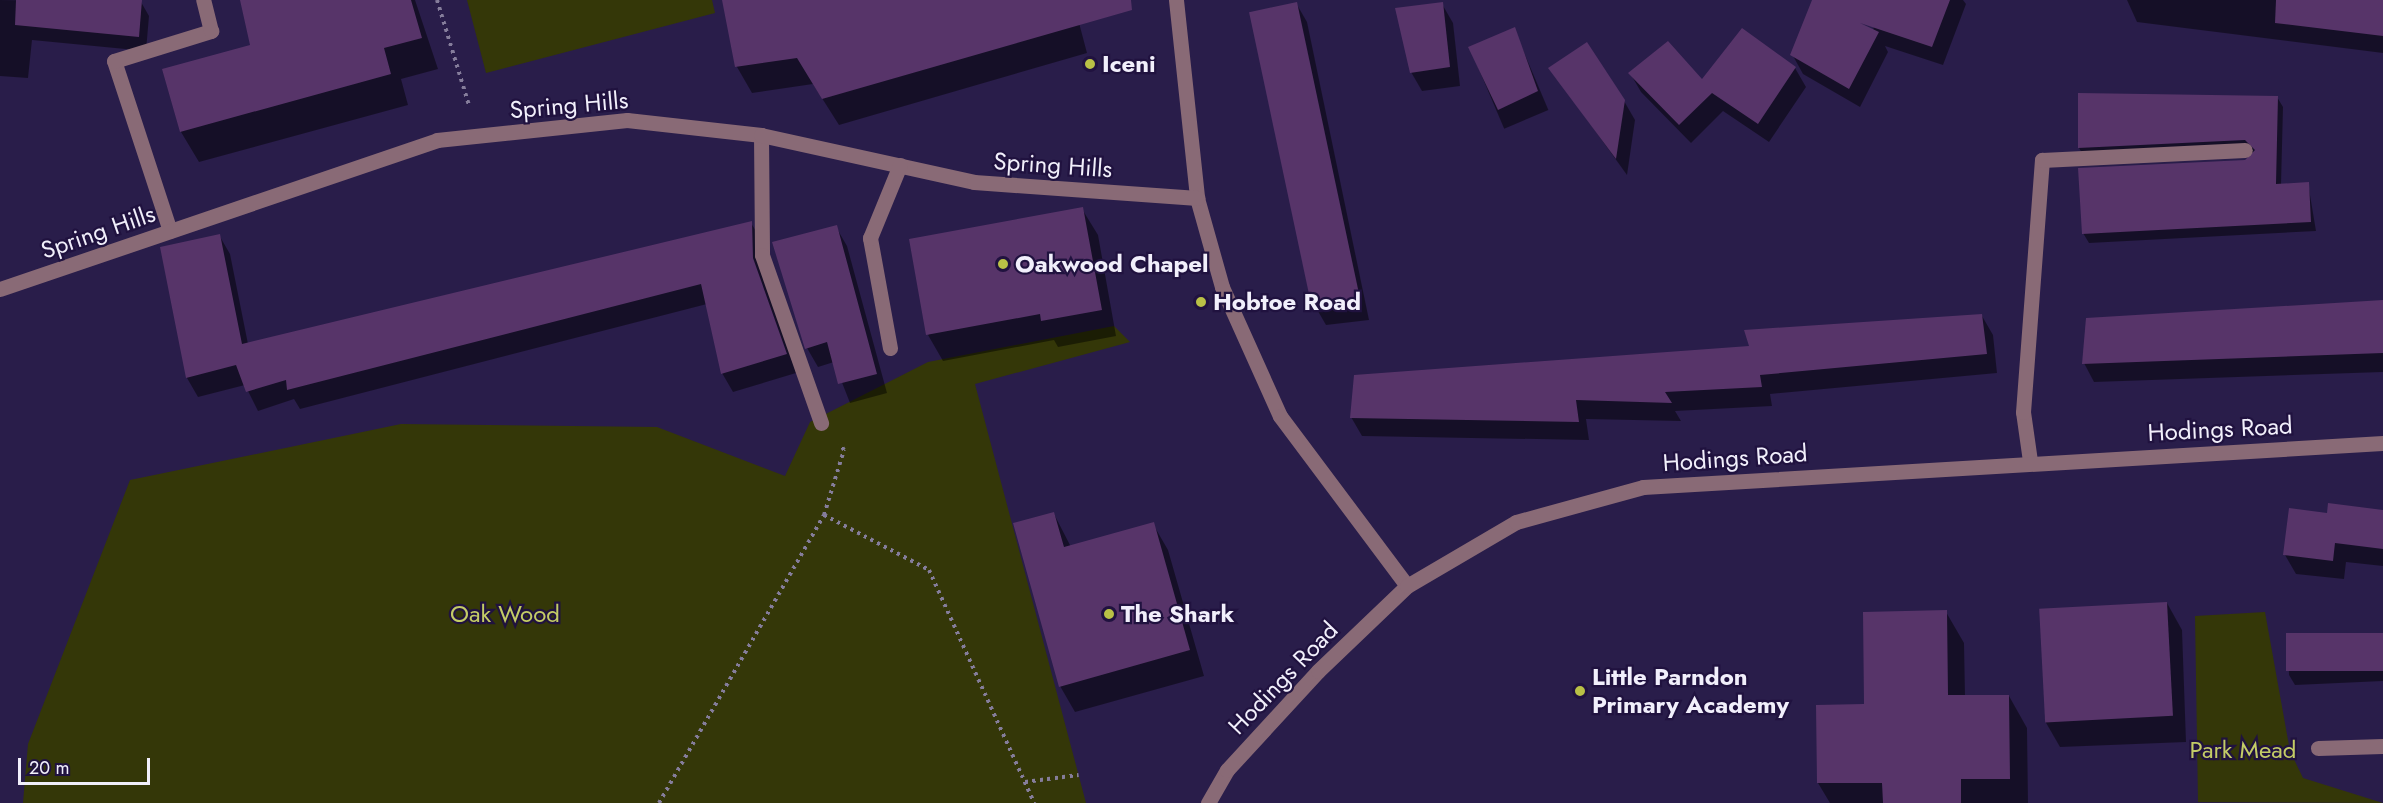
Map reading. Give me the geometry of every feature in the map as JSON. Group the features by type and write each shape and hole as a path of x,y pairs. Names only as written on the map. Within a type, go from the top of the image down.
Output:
{"street":[{"path":"170,231 114,61 211,31 203,0"},
{"path":"1176,0 1197,198 1222,287 1280,416 1407,586"},
{"name":"Spring Hills","path":"0,289 438,140 627,120 761,135 974,182 1197,198"},
{"path":"761,135 762,255 821,423"},
{"path":"2030,461 2023,412 2042,160 2245,150"},
{"path":"890,348 870,238 900,165"},
{"name":"Hodings Road","path":"1208,803 1227,770 1318,671 1407,586 1516,522 1643,487 2030,461 2383,443"},
{"path":"2318,748 2383,746"}],"path":[{"path":"437,0 479,136"},
{"path":"659,803 824,515 844,450 821,423"},
{"path":"824,515 929,570 1034,803"},
{"path":"1024,782 1079,775"}],"green space":[{"path":"467,0 712,0 715,13 486,73"},
{"name":"Oak Wood","path":"1114,326 1130,342 975,384 1086,803 23,803 28,744 130,480 401,424 657,427 785,476 810,422 928,362"},
{"name":"Park Mead","path":"2265,612 2290,751 2303,778 2383,803 2198,802 2195,616"}],"building":[{"path":"16,0 142,0 139,37 15,25"},
{"path":"240,0 411,0 422,38 384,48 391,74 180,132 162,69 250,45"},
{"path":"722,0 1131,0 1132,10 822,99 797,58 735,67"},
{"path":"1812,0 1950,0 1932,47 1860,23 1879,32 1849,89 1790,55"},
{"path":"2276,0 2383,0 2383,36 2275,23"},
{"path":"1297,2 1360,300 1312,311 1249,12"},
{"path":"1443,2 1450,67 1410,73 1395,8"},
{"path":"1515,27 1538,91 1498,110 1468,47"},
{"path":"1742,28 1796,67 1758,124 1712,93 1679,125 1628,73 1668,41 1702,79"},
{"path":"1587,42 1625,100 1616,159 1548,68"},
{"path":"2078,93 2278,96 2276,184 2309,182 2311,222 2082,234 2078,168 2245,160 2255,150 2245,140 2078,148"},
{"name":"Oakwood Chapel","path":"1083,207 1102,310 1041,321 1040,314 926,335 909,239"},
{"path":"752,221 753,258 787,354 721,374 701,284 287,390 286,380 246,392 236,365 186,378 160,247 220,234 242,344"},
{"path":"837,225 877,374 838,384 827,342 805,349 772,242"},
{"path":"2383,300 2383,353 2082,364 2086,318"},
{"path":"1982,314 1987,354 1760,375 1762,387 1665,392 1672,403 1576,400 1579,422 1350,418 1354,375 1749,346 1744,330"},
{"path":"2328,503 2383,510 2383,549 2335,543 2333,561 2283,555 2289,508 2327,513"},
{"name":"The Shark","path":"1054,512 1064,547 1154,522 1190,650 1059,687 1013,523"},
{"path":"2167,602 2173,716 2045,723 2039,609"},
{"path":"1947,610 1948,695 2009,695 2010,779 1961,779 1961,803 1883,803 1882,783 1817,783 1816,705 1864,704 1863,612"},
{"path":"2286,633 2383,633 2383,671 2286,671"}],"place":[{"name":"Iceni","path":"1090,64"},
{"name":"Oakwood Chapel","path":"1003,264"},
{"name":"Hobtoe Road","path":"1201,302"},
{"name":"The Shark","path":"1109,614"},
{"name":"Little Parndon Primary Academy","path":"1580,691"}]}
